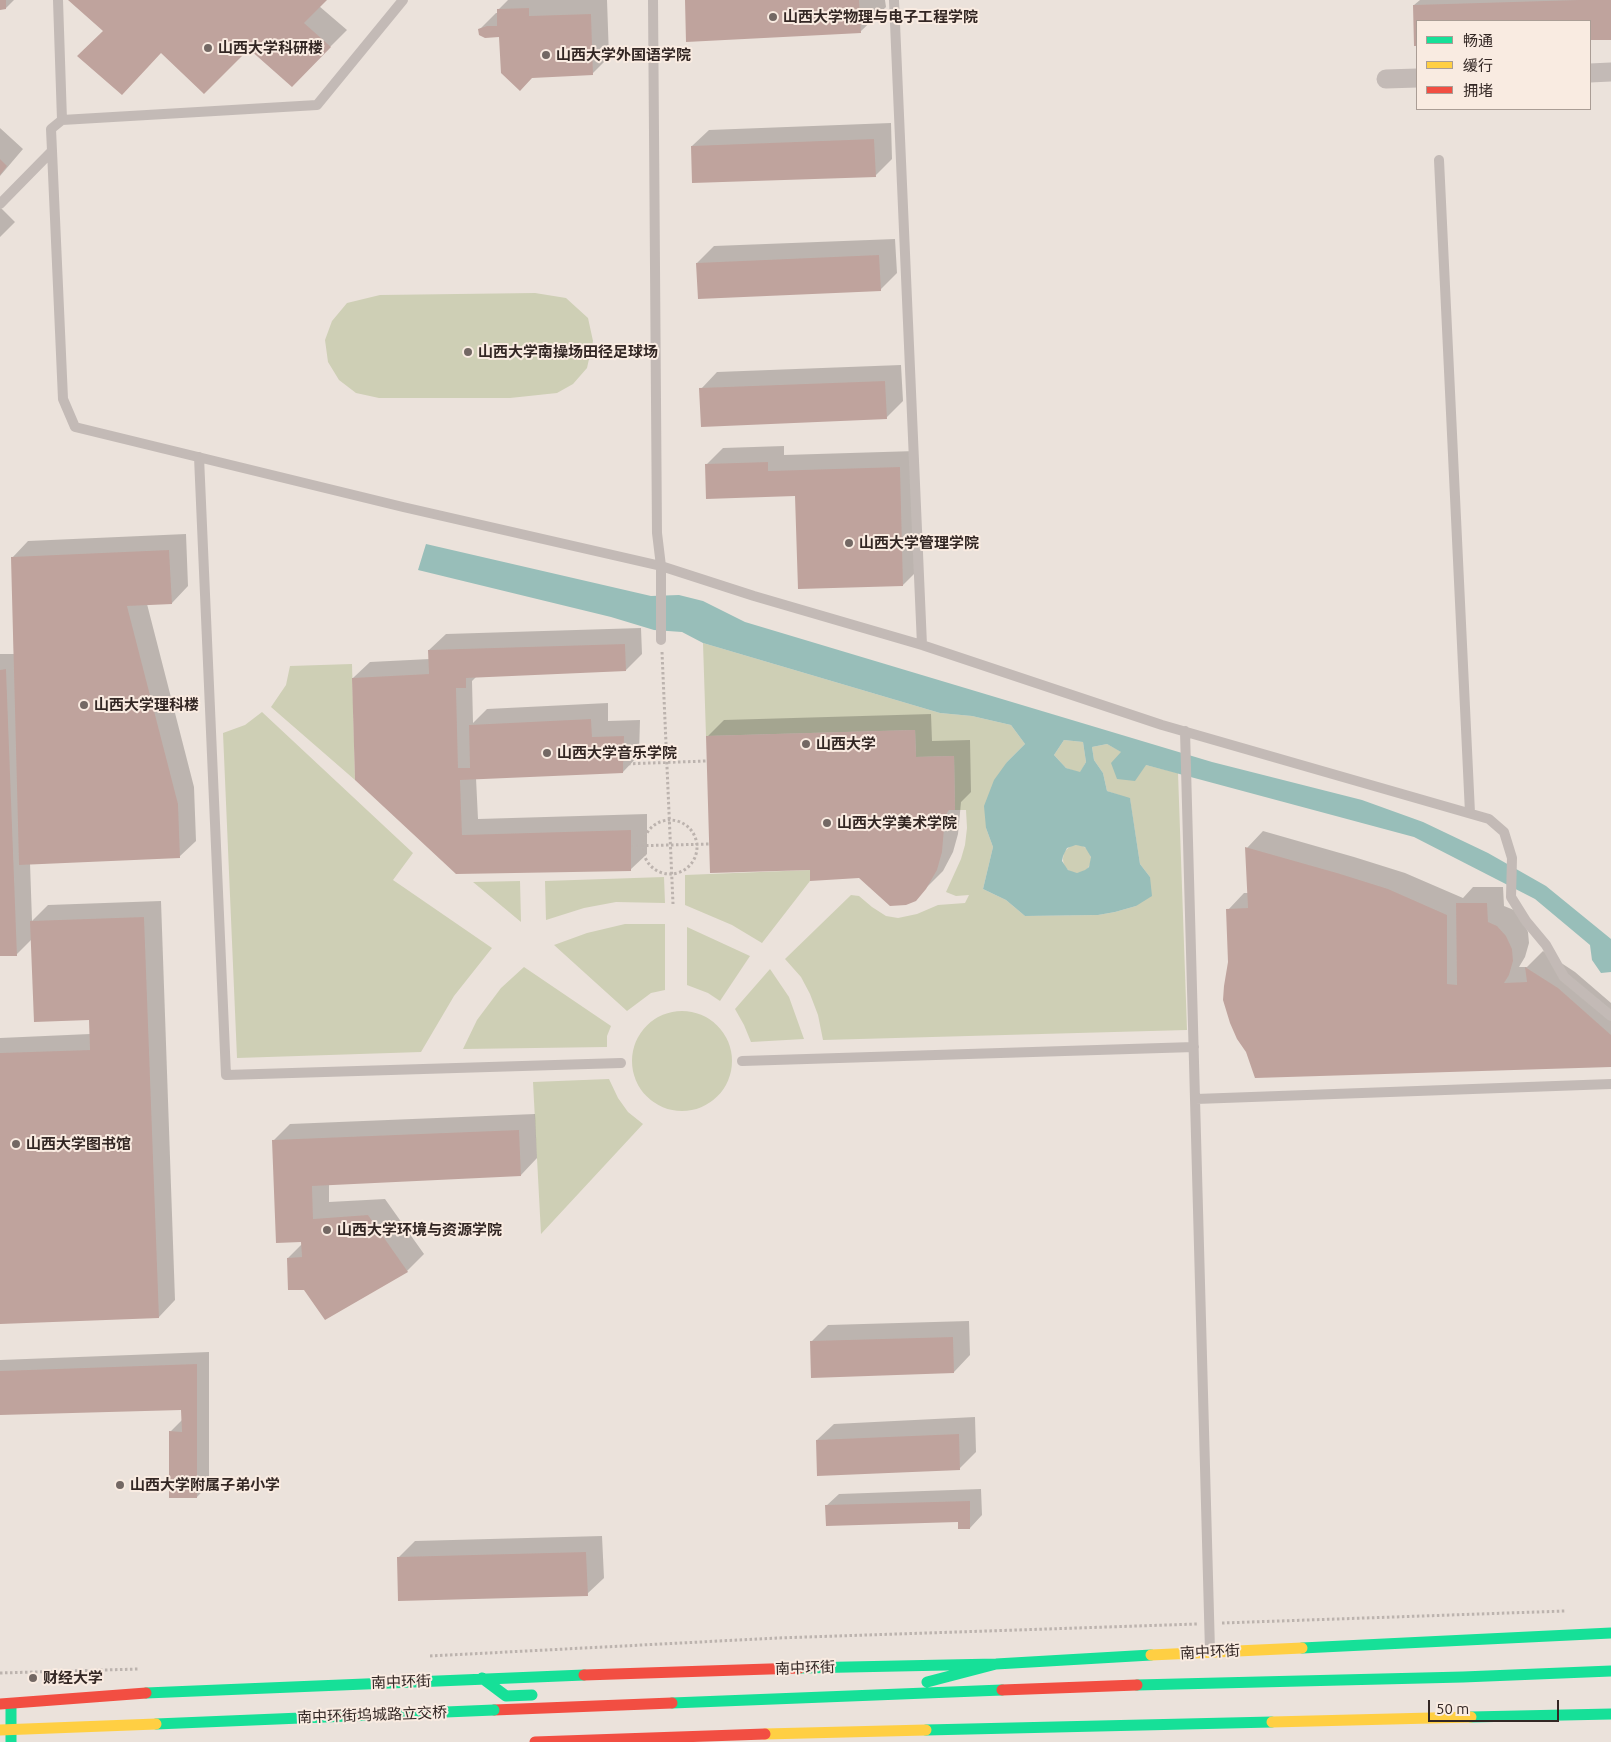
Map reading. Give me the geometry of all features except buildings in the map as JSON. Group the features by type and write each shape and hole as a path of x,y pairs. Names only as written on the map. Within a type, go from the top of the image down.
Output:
{"main road":[{"name":"南中环街","path":"5,1704 168,1691 482,1678 996,1664 1210,1652 1611,1634"},
{"path":"878,1695 996,1664"},
{"path":"878,1695 1163,1684 1463,1677 1611,1671"},
{"path":"482,1678 506,1696 545,1694"},
{"path":"752,1689 773,1699"},
{"name":"南中环街坞城路立交桥","path":"0,1730 878,1695"},
{"path":"5,1704 11,1742"},
{"path":"535,1742 749,1734 1611,1714"},
{"path":"736,1742 749,1734"}],"street":[{"path":"1591,73 1611,72"},
{"path":"1386,79 1416,78"}],"lane":[{"path":"58,0 62,120"},
{"path":"403,0 317,105 62,120 52,129 64,399 75,427 393,504 661,566 754,596 922,645 1185,731 1489,818 1504,832 1512,858 1511,897 1526,922 1546,945 1564,977 1611,1016"},
{"path":"652,0 657,533 661,566 661,640"},
{"path":"894,0 922,645"},
{"path":"0,204 52,151"},
{"path":"1439,160 1470,813"},
{"path":"200,457 226,1075 621,1063"},
{"path":"1185,731 1210,1652"},
{"path":"742,1061 1194,1047"},
{"path":"1196,1100 1611,1084"}],"path":[{"path":"661,640 673,904"},
{"path":"624,764 706,761"},
{"path":"668,820 682,823 691,830 696,844 696,853 687,867 679,872 668,873 658,871 651,866 646,858 643,846 651,827 659,822 668,820"},
{"path":"631,846 710,844"},
{"path":"426,1656 777,1638 1573,1611"},
{"path":"0,1673 149,1669"}],"green space":[{"path":"535,293 566,298 588,318 593,341 587,368 573,384 557,393 510,398 379,398 356,393 339,380 328,362 325,340 332,321 347,303 380,295"},
{"path":"703,643 940,713 972,716 1011,725 1025,744 1007,762 986,828 993,847 983,889 1006,900 1025,916 1098,915 1136,906 1150,877 1140,864 1130,799 1107,791 1103,773 1094,760 1092,747 1107,744 1146,765 1178,773 1187,1030 823,1040 818,1015 810,994 801,977 785,959 851,895 859,896 886,916 898,918 917,914 938,905 965,903 969,895 956,896 946,892 961,859 967,828 966,810 955,810 954,756 916,757 915,730 706,736"},
{"path":"352,664 355,780 271,707 286,685 290,666"},
{"path":"262,712 413,853 393,880 492,948 454,996 421,1052 237,1058 223,733 245,725"},
{"path":"1064,740 1083,742 1086,762 1080,773 1066,768 1054,755"},
{"path":"1077,845 1087,849 1091,859 1087,869 1077,873 1067,869 1063,859 1067,849"},
{"path":"810,870 810,881 762,943 732,925 685,905 685,875"},
{"path":"664,877 665,903 616,902 584,908 546,920 545,881"},
{"path":"520,881 521,922 473,882"},
{"path":"625,924 665,924 665,990 651,993 627,1011 554,945 587,933"},
{"path":"687,927 750,956 720,1001 708,993 687,985"},
{"path":"524,967 611,1026 607,1036 607,1047 463,1049 477,1020 501,988"},
{"path":"770,969 789,997 804,1039 751,1042 735,1009"},
{"path":"682,1011 701,1015 718,1025 728,1042 732,1061 728,1080 718,1097 701,1107 682,1111 663,1107 646,1097 636,1080 632,1061 636,1042 646,1025 663,1015"},
{"path":"609,1079 618,1098 628,1112 643,1124 541,1234 533,1082"}],"water":[{"path":"426,544 651,596 679,595 703,601 745,622 1212,762 1362,800 1423,822 1488,853 1546,886 1611,939 1611,972 1601,973 1592,960 1590,945 1535,899 1414,837 1146,765 1135,781 1117,779 1111,763 1121,752 1107,744 1092,747 1094,760 1103,773 1107,791 1130,798 1140,864 1150,877 1152,896 1136,906 1098,915 1025,916 1006,900 983,889 993,847 986,828 984,806 994,780 1007,762 1025,744 1011,725 972,716 940,713 703,643 682,632 654,630 611,617 418,570","holes":["1064,740 1083,742 1086,762 1080,772 1066,768 1054,755","1076,845 1085,847 1091,857 1089,867 1077,873 1068,870 1062,861 1067,848"]}],"traffic: fast":[{"path":"1302,1648 1611,1633"},
{"path":"800,1668 996,1664 1151,1655"},
{"path":"927,1682 996,1664"},
{"path":"1137,1685 1463,1677 1611,1671"},
{"path":"146,1693 584,1675"},
{"path":"482,1678 506,1696 532,1695"},
{"path":"672,1703 1002,1690"},
{"path":"11,1704 11,1742"},
{"path":"156,1724 494,1710"},
{"path":"1471,1717 1611,1714"},
{"path":"926,1730 1272,1722"}],"traffic: slow":[{"path":"1151,1655 1302,1648"},
{"path":"1272,1722 1471,1717"},
{"path":"0,1730 156,1724"},
{"path":"765,1734 926,1730"}],"traffic: jam":[{"path":"584,1675 800,1668"},
{"path":"1002,1690 1137,1685"},
{"path":"0,1704 146,1693"},
{"path":"494,1710 672,1703"},
{"path":"535,1742 765,1734"}],"place":[{"name":"山西大学物理与电子工程学院","path":"773,17"},
{"name":"山西大学科研楼","path":"208,48"},
{"name":"山西大学外国语学院","path":"546,55"},
{"name":"山西大学南操场田径足球场","path":"468,352"},
{"name":"山西大学管理学院","path":"849,543"},
{"name":"山西大学理科楼","path":"84,705"},
{"name":"山西大学","path":"806,744"},
{"name":"山西大学音乐学院","path":"547,753"},
{"name":"山西大学美术学院","path":"827,823"},
{"name":"山西大学图书馆","path":"16,1144"},
{"name":"山西大学环境与资源学院","path":"327,1230"},
{"name":"山西大学附属子弟小学","path":"120,1485"},
{"name":"财经大学","path":"33,1678"}]}
